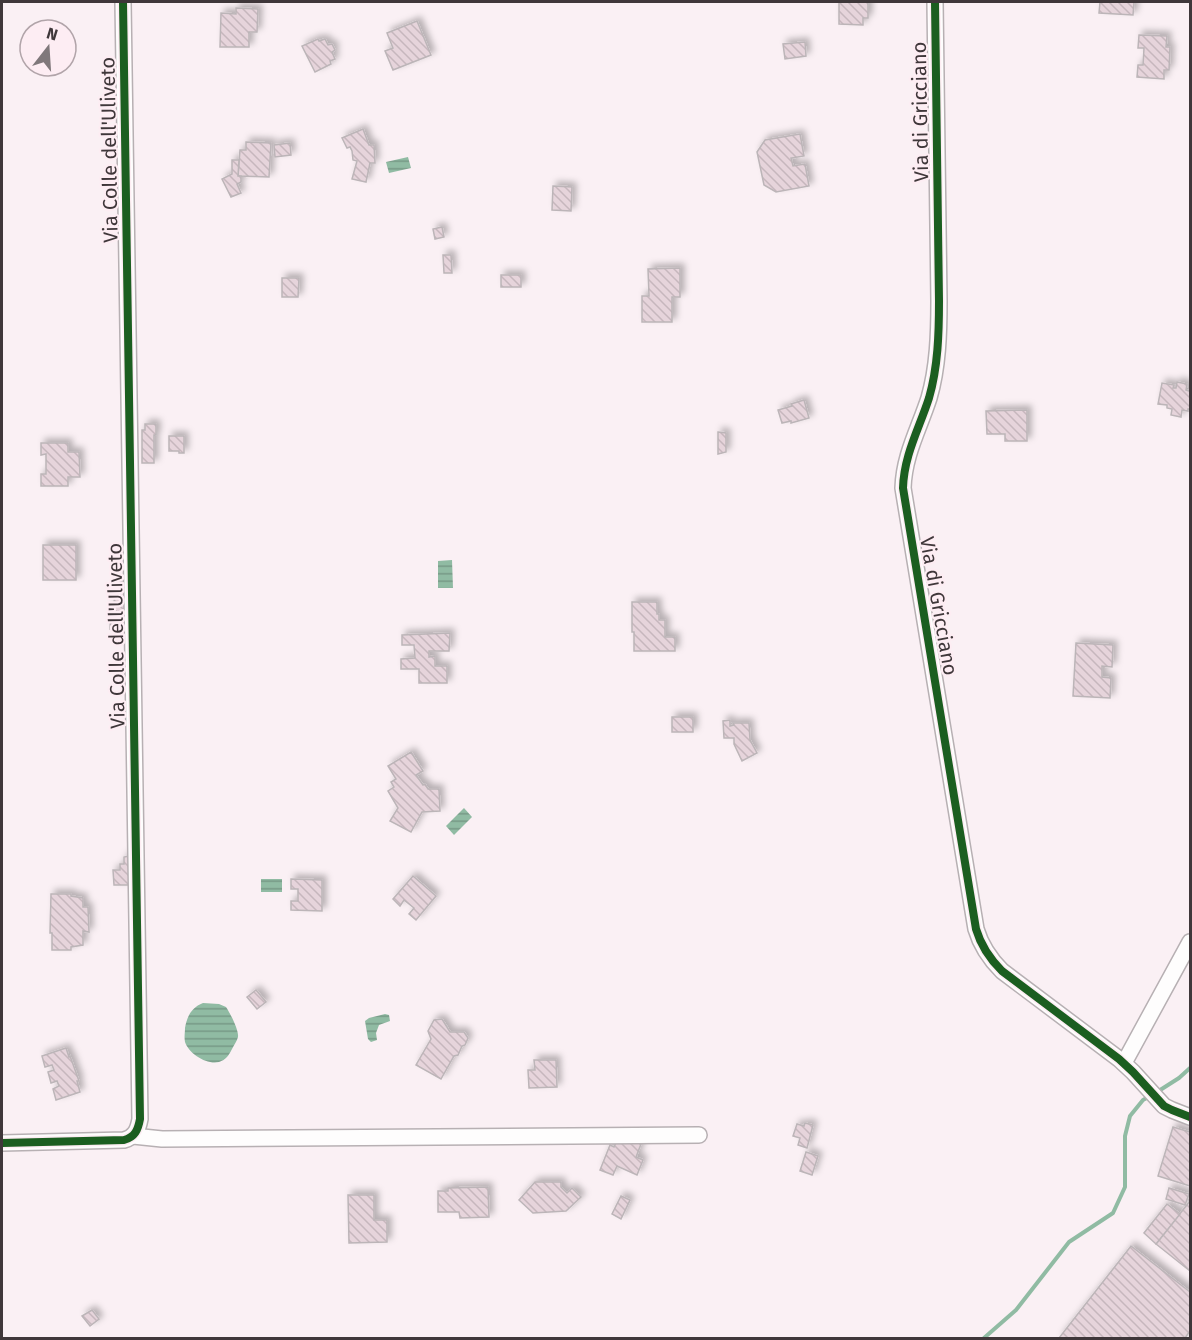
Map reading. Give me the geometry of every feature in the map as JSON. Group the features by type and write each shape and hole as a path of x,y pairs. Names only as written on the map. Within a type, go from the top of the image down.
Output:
{"street":[{"name":"Via Colle dell'Uliveto","path":"123,2 140,1114 138,1130 133,1136"},
{"name":"Via di Gricciano","path":"935,2 938,348 928,400 904,466 903,488 975,924 982,944 993,962 1047,1006 1124,1063 1164,1106 1191,1117"},
{"path":"1124,1063 1191,942"},
{"path":"2,1143 115,1141 133,1136 162,1139 699,1135"}],"shaded area":[{"path":"408,157 411,168 389,173 386,162"},
{"path":"452,560 453,588 438,588 438,561"},
{"path":"464,808 472,817 454,835 446,826"},
{"path":"261,879 282,879 282,892 261,892"},
{"path":"203,1003 226,1007 237,1030 238,1038 230,1053 219,1062 209,1062 199,1058 190,1051 185,1042 185,1028 189,1016 196,1007"},
{"path":"385,1014 389,1015 390,1021 379,1025 376,1033 377,1040 371,1042 368,1039 365,1021"}],"building":[{"path":"839,2 868,2 868,18 863,18 863,25 839,24"},
{"path":"1100,2 1134,2 1133,15 1099,13"},
{"path":"236,8 258,9 257,32 249,32 249,47 220,47 221,13 236,14"},
{"path":"417,21 431,55 393,70 385,51 393,48 387,33"},
{"path":"1139,35 1167,36 1166,47 1170,47 1169,70 1164,70 1164,79 1137,77 1138,65 1143,65 1144,48 1138,48"},
{"path":"318,39 319,41 325,39 328,45 332,44 335,59 330,61 331,64 315,72 302,46"},
{"path":"805,42 806,56 785,59 783,44"},
{"path":"363,129 369,145 374,145 375,163 370,163 366,182 352,179 357,161 353,160 350,147 347,148 342,138"},
{"path":"800,134 804,156 791,158 793,166 805,164 809,186 776,192 764,185 757,152 765,140"},
{"path":"246,142 271,143 269,177 238,176 240,150 246,150"},
{"path":"290,143 291,155 275,157 274,145"},
{"path":"232,160 239,160 238,176 241,176 241,182 237,184 241,193 231,197 222,179 232,174"},
{"path":"553,186 572,187 571,211 552,210"},
{"path":"442,227 444,237 435,239 433,229"},
{"path":"443,255 451,255 452,273 444,273"},
{"path":"680,268 680,297 672,297 672,322 642,322 642,296 649,296 648,269"},
{"path":"501,275 521,275 521,287 501,287"},
{"path":"282,278 299,278 298,297 282,297"},
{"path":"1177,382 1187,384 1186,390 1190,389 1190,409 1182,410 1181,417 1171,415 1172,409 1167,408 1167,405 1158,404 1162,383 1174,385 1173,388 1176,388"},
{"path":"804,400 809,418 782,423 778,410"},
{"path":"1027,410 1027,441 1005,441 1005,434 987,434 986,411"},
{"path":"145,424 156,424 154,463 142,463 142,430 145,430"},
{"path":"718,432 726,433 726,452 718,454"},
{"path":"169,436 184,436 184,453 169,451"},
{"path":"41,443 68,443 68,452 79,452 80,477 68,477 68,486 41,486 41,474 46,474 46,454 41,455"},
{"path":"43,545 76,545 76,580 43,580"},
{"path":"115,584 127,584 125,630 110,629"},
{"path":"632,602 657,602 659,620 665,620 665,637 675,637 675,651 634,651"},
{"path":"450,633 449,651 429,651 429,657 435,656 435,666 447,666 447,683 419,683 419,669 401,669 401,659 415,658 414,645 402,645 402,635"},
{"path":"1076,643 1113,645 1112,667 1102,666 1102,677 1111,678 1110,698 1073,696"},
{"path":"672,717 693,717 693,732 672,732"},
{"path":"730,720 730,726 734,725 733,723 749,723 750,740 757,753 742,761 734,744 734,738 724,738 723,721"},
{"path":"411,752 423,771 416,775 423,785 425,784 428,789 439,789 440,811 422,812 411,832 390,821 398,808 388,791 394,787 391,782 396,779 388,766"},
{"path":"129,856 130,885 114,885 113,870 120,870 120,864 124,864 124,857"},
{"path":"413,876 436,896 416,920 409,914 414,908 404,900 400,906 393,899"},
{"path":"291,879 322,880 322,911 291,910 291,901 298,901 298,889 291,889"},
{"path":"51,894 71,894 71,896 83,898 83,907 88,907 89,932 83,931 83,945 71,947 71,950 52,950"},
{"path":"256,990 266,1002 257,1009 247,997"},
{"path":"442,1019 450,1032 464,1032 468,1038 441,1079 416,1065 431,1039 428,1031 434,1020"},
{"path":"66,1048 79,1081 77,1081 80,1092 56,1100 53,1089 59,1086 57,1081 51,1083 48,1072 54,1070 52,1065 45,1067 42,1056"},
{"path":"534,1060 556,1060 557,1087 529,1088 528,1070 535,1070"},
{"path":"805,1123 813,1125 807,1148 798,1145 800,1138 793,1136 797,1124 804,1126"},
{"path":"1173,1127 1190,1132 1190,1186 1158,1176"},
{"path":"624,1137 641,1144 636,1157 643,1160 637,1175 617,1166 613,1175 600,1170 610,1145 614,1147 617,1140"},
{"path":"806,1152 818,1156 812,1175 800,1171"},
{"path":"535,1182 561,1182 561,1187 567,1193 572,1188 581,1197 566,1211 533,1213 519,1200"},
{"path":"488,1187 489,1217 460,1218 459,1212 438,1212 438,1191 448,1191 448,1188"},
{"path":"1169,1188 1189,1194 1185,1205 1166,1199"},
{"path":"348,1195 374,1195 374,1220 387,1220 387,1242 349,1243"},
{"path":"621,1196 630,1200 621,1219 612,1214"},
{"path":"1190,1201 1190,1271 1156,1244"},
{"path":"1167,1204 1180,1214 1156,1244 1144,1233"},
{"path":"1131,1246 1190,1292 1190,1331 1185,1338 1059,1338"},
{"path":"92,1310 99,1319 90,1326 82,1316"}],"waterway":[{"path":"1157,1092 1190,1068"},
{"path":"984,1338 1016,1310 1069,1242 1113,1213 1125,1187 1125,1136 1130,1116 1143,1100 1150,1096"}],"cycle path":[{"path":"2,1143 124,1140 135,1132 140,1119 123,2"},
{"path":"935,2 938,338 932,386 909,453 903,488 976,929 986,952 1002,971 1119,1059 1164,1106 1190,1117"}]}
